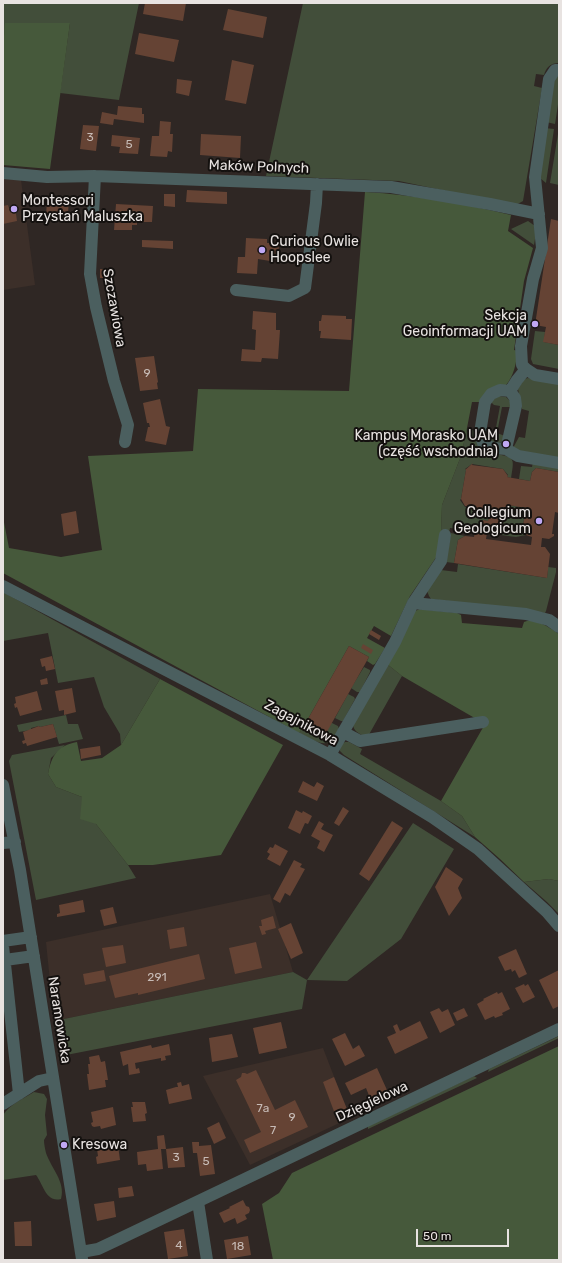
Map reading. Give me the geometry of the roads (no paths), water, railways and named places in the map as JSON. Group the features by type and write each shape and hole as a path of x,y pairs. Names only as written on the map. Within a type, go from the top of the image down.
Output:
{"street":[{"path":"559,70 555,70 549,79 538,154 535,177 542,248 533,279 521,346 522,365 526,369 535,375 559,379"},
{"name":"Maków Polnych","path":"3,174 391,187 539,214"},
{"name":"Szczawiowa","path":"95,176 90,274 96,307 114,381 128,425 125,442"},
{"path":"236,290 289,296 305,288 317,184"},
{"path":"510,391 516,380 526,369"},
{"path":"506,449 516,406 515,398 510,391 500,390 490,394 485,402 480,433 484,442 493,448 506,449 518,456 559,463"},
{"path":"330,755 395,642 413,603 441,561 445,535"},
{"name":"Zagajnikowa","path":"3,586 330,755 432,817 478,849 547,912 559,926"},
{"path":"413,603 526,614 548,620 559,627"},
{"path":"343,732 360,741 483,722"},
{"name":"Naramowicka","path":"3,785 9,842 31,937 81,1256"},
{"path":"3,941 31,937"},
{"path":"3,946 19,1094"},
{"path":"5,960 34,956"},
{"name":"Dzięgielowa","path":"81,1256 198,1202 559,1029"},
{"path":"3,1104 39,1081 53,1078"},
{"path":"198,1202 207,1260"}],"place":[{"name":"Montessori Przystań Maluszka","path":"14,209"},
{"name":"Curious Owlie Hoopslee","path":"262,250"},
{"name":"Sekcja Geoinformacji UAM","path":"535,324"},
{"name":"Kampus Morasko UAM (część wschodnia)","path":"506,444"},
{"name":"Collegium Geologicum","path":"539,521"},
{"name":"Kresowa","path":"64,1145"}]}
